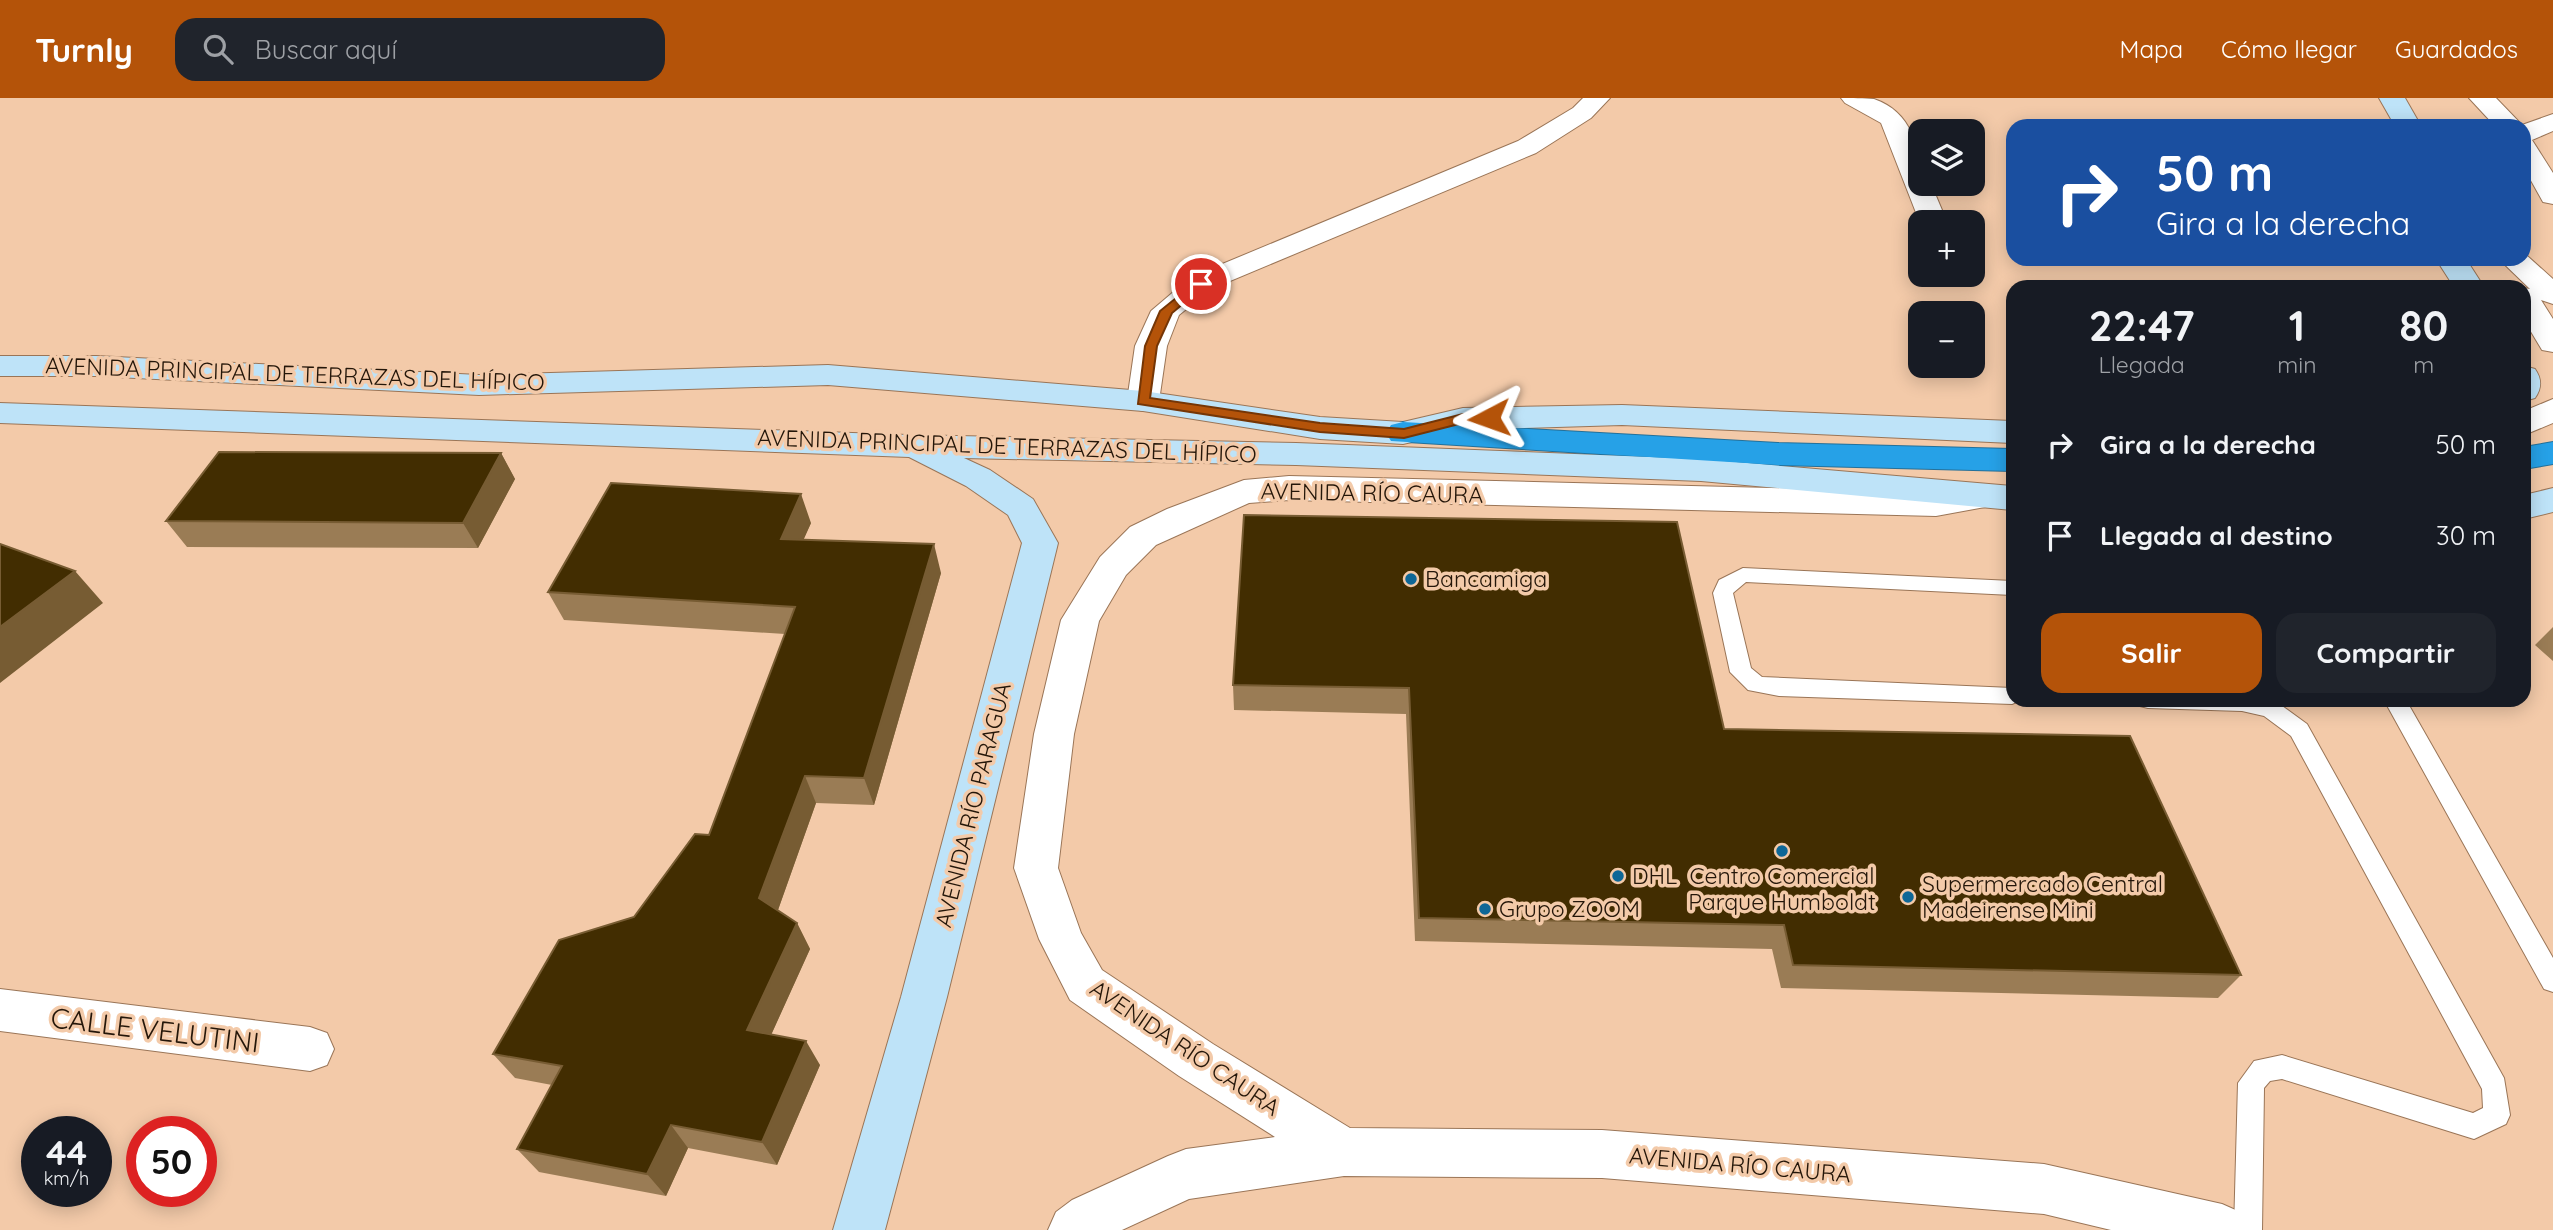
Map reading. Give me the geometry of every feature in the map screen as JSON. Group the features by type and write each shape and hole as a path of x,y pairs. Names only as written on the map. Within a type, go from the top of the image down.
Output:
{"highway":[{"path":"1404,433 1778,454 2006,460"},
{"path":"2531,457 2553,453"}],"main road":[{"path":"2392,98 2404,119"},
{"name":"AVENIDA PRINCIPAL DE TERRAZAS DEL HÍPICO","path":"0,366 96,366 479,385 828,375 1143,401 1320,428 1404,433 1463,419 1622,415 2006,432"},
{"name":"AVENIDA PRINCIPAL DE TERRAZAS DEL HÍPICO","path":"4,415 908,446 1296,454 1701,470 1998,497"},
{"name":"AVENIDA RÍO PARAGUA","path":"859,1230 924,997 1040,543 1021,507 978,478 908,446"},
{"path":"2531,505 2553,500"}],"street":[{"path":"1143,401 1151,346 1166,311 1201,284 1527,147 1582,113 1597,98"},
{"path":"1854,98 1892,118 1928,210"},
{"path":"2482,98 2503,119"},
{"path":"2531,131 2553,122"},
{"path":"2531,158 2547,184"},
{"path":"2519,266 2553,295"},
{"path":"2531,308 2553,343"},
{"path":"2531,421 2553,409"},
{"name":"AVENIDA RÍO CAURA","path":"1998,497 1936,504 1289,488 1244,492 1179,518 1143,536 1113,566 1080,620 1052,748 1036,868 1061,939 1086,985 1186,1054 1344,1152 1602,1154 2044,1189 2222,1230"},
{"name":"CALLE VELUTINI","path":"0,1010 310,1049"},
{"path":"1074,1230 1090,1218 1186,1174 1344,1152"}],"lane":[{"path":"2006,588 1743,575 1726,585 1723,593 1741,672 1756,684 1780,688 2006,696"},
{"path":"2248,1230 2251,1083 2263,1070 2281,1067 2474,1126 2497,1115 2495,1087 2299,730 2270,709 2261,707"},
{"path":"2399,707 2553,981"}],"building":[{"path":"219,452 501,453 463,523 166,521"},
{"path":"611,483 801,494 781,539 934,544 864,778 805,776 759,898 797,923 747,1030 806,1041 762,1142 671,1125 647,1174 517,1149 562,1066 493,1054 559,940 634,917 695,834 709,835 795,607 548,592"},
{"name":"Centro Comercial Parque Humboldt","path":"1244,515 1677,522 1724,729 2130,736 2241,975 1793,965 1784,925 1419,918 1409,688 1233,685"},
{"path":"0,544 75,571 0,627"}],"place":[{"name":"Bancamiga","path":"1411,579"},
{"name":"Centro Comercial Parque Humboldt","path":"1782,851"},
{"name":"DHL","path":"1618,876"},
{"name":"Supermercado Central Madeirense Mini","path":"1908,897"},
{"name":"Grupo ZOOM","path":"1485,909"}],"route":[{"path":"1201,284 1166,311 1151,346 1143,401 1320,428 1404,433 1463,419 1489,418"}]}
